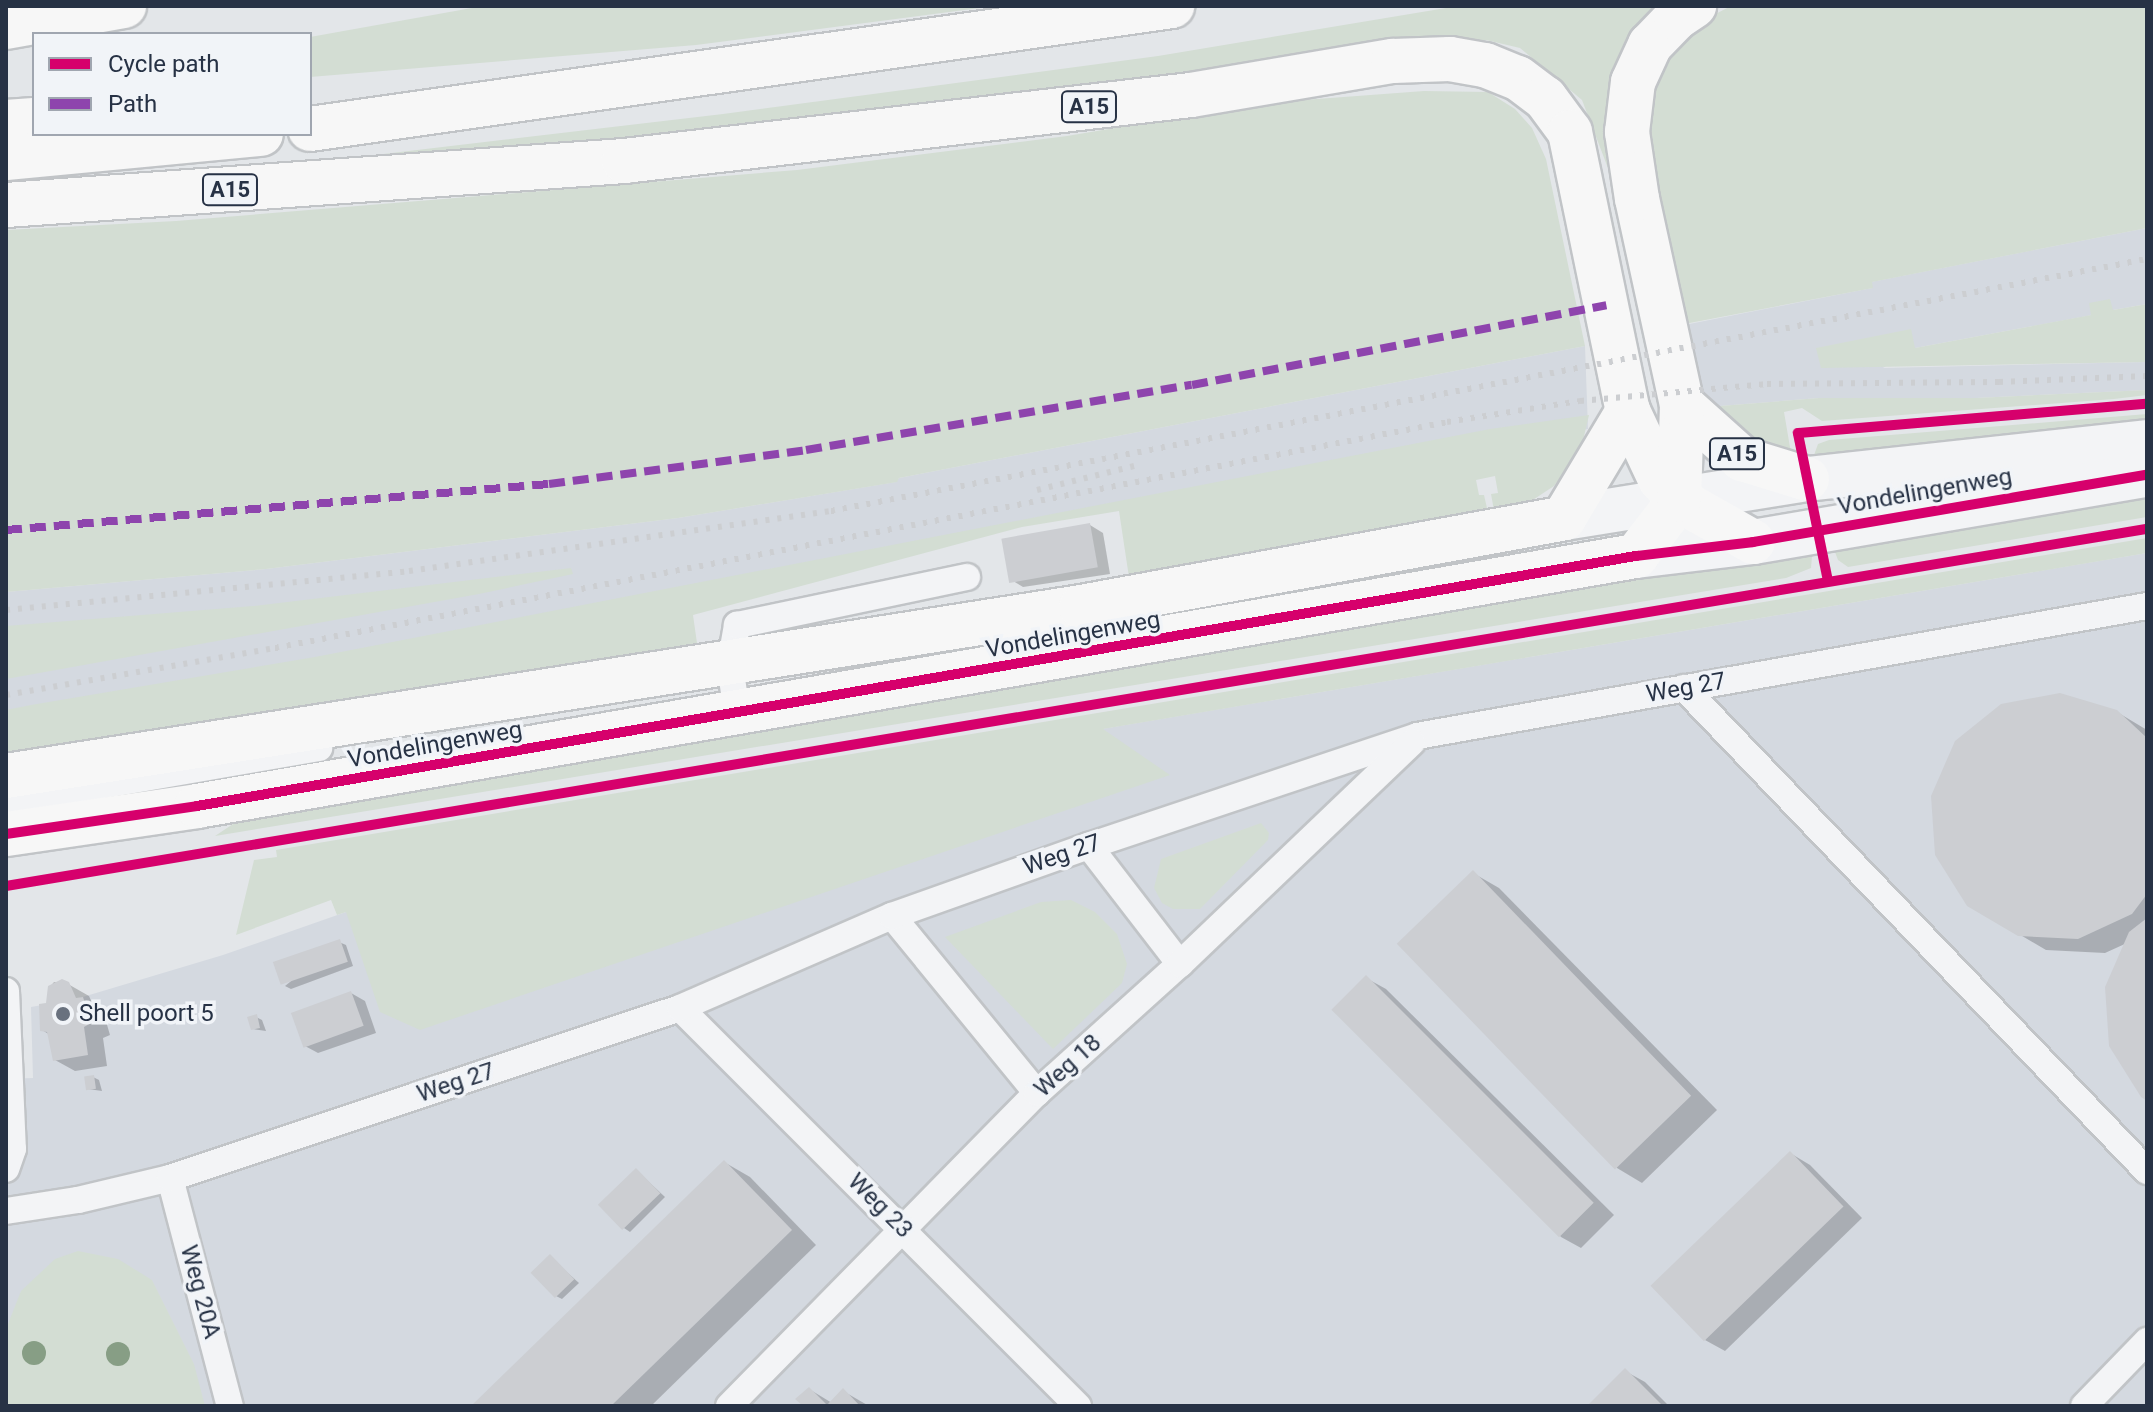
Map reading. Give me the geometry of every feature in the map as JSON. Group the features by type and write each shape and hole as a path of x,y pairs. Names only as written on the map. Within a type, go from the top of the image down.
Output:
{"main road":[{"path":"6,27 124,6"},
{"path":"312,129 1172,6"},
{"name":"A15","path":"1679,500 1682,405 1637,199 1627,132 1633,82 1650,45 1676,18 1694,6"},
{"name":"A15","path":"6,205 624,161 1191,95 1393,61 1450,59 1485,65 1518,78 1545,98 1570,132 1628,411 1660,479 1679,500 1753,542"},
{"path":"312,99 728,69"},
{"path":"6,122 32,120"},
{"name":"A15","path":"6,158 240,136"},
{"name":"A15","path":"1682,405 1742,459 1807,479"},
{"path":"1564,518 1628,411"},
{"path":"1636,556 1679,500"},
{"name":"Vondelingenweg","path":"6,776 503,697 730,665 1081,607 1564,518"},
{"name":"Vondelingenweg","path":"6,834 197,806 1636,556"}],"street":[{"name":"Vondelingenweg","path":"1564,518 1807,479 2147,442"},
{"name":"Vondelingenweg","path":"1636,556 1753,542 2147,475"}],"lane":[{"path":"737,713 730,665 737,625 967,577"},
{"name":"Weg 27","path":"6,1211 78,1200 170,1178 680,1008 892,916 1417,736 2147,606"},
{"path":"1684,688 2147,1171"},
{"path":"6,811 70,791 429,726 503,697"},
{"name":"Weg 18","path":"729,1406 1037,1093 1180,964 1417,736"},
{"path":"1089,846 1180,964"},
{"path":"892,916 1037,1093"},
{"path":"6,991 13,1149 6,1169"},
{"name":"Weg 23","path":"680,1008 1078,1406"},
{"name":"Weg 20A","path":"170,1178 230,1406"},
{"path":"2084,1406 2147,1341"}],"shaded area":[{"path":"483,6 995,6 696,45 312,77 312,37"},
{"path":"1458,6 1654,6 1625,50 1619,197 1582,100 1520,48 1486,40 708,138 282,166 723,114 1158,56"},
{"path":"1731,6 2147,6 2147,228 1872,282 1873,288 1679,325 1642,133 1651,84 1675,45 1702,21"},
{"path":"1424,91 1488,92 1515,109 1532,128 1546,159 1585,346 899,478 897,482 678,518 266,569 6,592 6,230 176,221 797,170 1067,136 1264,103"},
{"path":"2147,228 2147,304 2113,310 2090,303 2092,315 1915,348 1883,368 2147,362 2147,390 1975,398 1819,398 1707,407 1695,382 1679,326 1872,288 1871,282"},
{"path":"2110,299 2113,310 2147,304 2147,362 1821,368 1816,348 1911,329 1915,348 2091,315 2089,303"},
{"path":"1585,346 1588,429 995,530 6,732 6,592 266,569 678,518 896,482 899,478"},
{"path":"2147,390 2147,395 2114,399 1822,421 1802,408 1784,412 1792,459 1740,438 1707,407 1819,398 1975,398"},
{"path":"2147,414 2147,429 1813,458 1818,444 1829,440"},
{"path":"1589,415 1581,449 1554,486 1519,509 1495,516 1491,494 1498,493 1495,476 1476,480 1479,495 1484,495 1489,517 1130,584 1119,511 1022,527 693,615 698,650 6,761 6,710 315,657 1490,429"},
{"path":"2147,492 2147,517 1848,567 1838,560 1835,552 1834,546"},
{"path":"2147,538 2147,553 1103,729 1170,775 420,1030 380,1012 346,912 337,915 331,900 236,935 254,860 277,857 276,850"},
{"path":"1808,549 1812,556 1811,568 1786,578 215,836 251,812"},
{"path":"2147,553 2147,1406 6,1406 6,1079 33,1078 31,1007 76,999 223,955 346,912 1102,729"},
{"path":"571,568 573,574 479,594 6,679 6,626 253,606"},
{"path":"1261,823 1269,833 1268,840 1200,909 1173,909 1162,903 1154,888 1161,859"},
{"path":"1071,900 1095,912 1117,934 1127,964 1122,983 1053,1049 945,937 1041,902"},
{"path":"78,1251 118,1259 152,1280 194,1364 205,1406 6,1406 6,1329 21,1291 55,1259"}],"building":[{"path":"1090,523 1098,567 1009,583 1001,539"},
{"path":"2060,693 2117,710 2147,738 2147,894 2132,914 2078,939 2018,936 1967,906 1935,855 1931,796 1955,741 2001,704"},
{"path":"1473,870 1691,1096 1615,1170 1397,944"},
{"path":"2147,918 2147,1101 2141,1097 2109,1046 2105,987 2129,932"},
{"path":"340,939 348,962 281,985 273,962"},
{"path":"1366,975 1594,1203 1559,1237 1331,1010"},
{"name":"Shell poort 5","path":"62,979 69,982 76,998 83,997 91,1023 84,1027 88,1055 53,1061 47,1032 40,1031 39,1004 46,1003 48,986"},
{"path":"351,991 364,1026 304,1048 291,1013"},
{"path":"257,1014 260,1028 251,1030 247,1017"},
{"path":"94,1075 96,1089 86,1090 84,1076"},
{"path":"1790,1151 1843,1206 1704,1341 1650,1286"},
{"path":"724,1160 792,1230 611,1406 471,1406"},
{"path":"636,1168 660,1193 622,1230 598,1205"},
{"path":"550,1254 574,1279 555,1298 531,1273"},
{"path":"1625,1368 1663,1406 1587,1406"},
{"path":"809,1387 827,1405 843,1388 860,1406 803,1406 795,1399"}],"railway":[{"path":"6,610 409,571 831,511 2147,259"},
{"path":"6,695 275,648 1447,422 1580,401 1767,384 1999,382 2147,376"},
{"path":"1037,490 1134,466"}],"marked path":[{"path":"6,530 549,484 806,450 1192,385 1606,305"}],"cycle path":[{"path":"1828,581 1798,433 2147,404"},
{"path":"6,834 197,806 1636,556 1753,542 2147,475"},
{"path":"6,886 2147,529"}],"place":[{"name":"Shell poort 5","path":"63,1014"}]}
